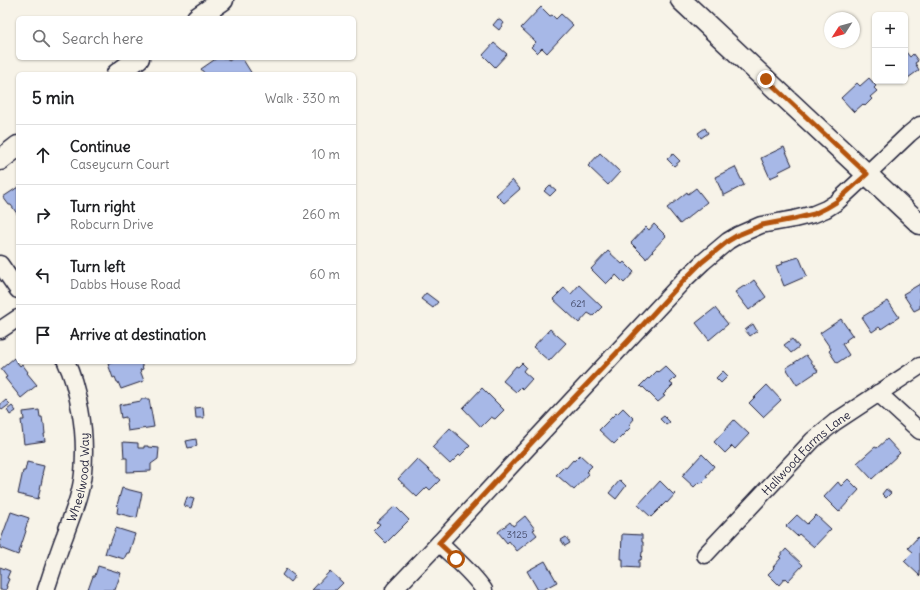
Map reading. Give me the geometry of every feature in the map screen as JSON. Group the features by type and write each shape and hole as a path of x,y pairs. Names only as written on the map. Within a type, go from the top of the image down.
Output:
{"street":[{"path":"200,16 222,0"},
{"path":"681,0 920,224"},
{"path":"120,72 137,60"},
{"path":"394,590 702,262 728,241 738,235 762,225 814,214 836,202 920,125"},
{"path":"0,160 16,148"},
{"path":"0,264 16,287"},
{"path":"0,330 16,319"},
{"name":"Wheelwood Way","path":"46,590 75,510 83,474 83,424 78,397 67,364"},
{"name":"Hallwood Farms Lane","path":"704,555 813,440 835,422 920,366"},
{"path":"878,393 920,431"},
{"path":"439,543 480,583 484,590"}],"building":[{"path":"541,7 550,16 552,15 556,19 561,14 573,25 547,53 542,48 537,53 531,47 536,42 521,28"},
{"path":"498,19 504,23 499,30 493,25"},
{"path":"494,43 507,54 495,67 483,55"},
{"path":"908,54 910,57 913,54 918,61 915,63 919,70 908,78"},
{"path":"214,60 243,60 251,72 203,72 201,69"},
{"path":"869,78 872,84 876,86 874,88 877,91 870,97 872,99 865,106 863,104 854,112 841,98 857,83 860,86"},
{"path":"705,128 708,133 701,138 698,133"},
{"path":"784,147 792,165 770,178 761,158"},
{"path":"600,153 620,172 608,185 588,166"},
{"path":"673,154 680,161 674,166 667,159"},
{"path":"735,167 744,185 723,196 715,177"},
{"path":"512,180 520,189 504,203 496,195"},
{"path":"550,185 556,190 550,196 544,191"},
{"path":"16,188 16,212 11,205 9,205 3,197"},
{"path":"696,188 707,202 680,224 667,208 687,192 688,194"},
{"path":"654,224 666,236 646,259 631,243 646,227 649,230"},
{"path":"608,251 622,264 624,262 634,272 624,283 616,275 606,284 591,269"},
{"path":"799,257 807,276 784,286 776,266 783,264 782,262"},
{"path":"754,280 766,297 749,310 735,292"},
{"path":"920,284 920,308 914,311 903,294"},
{"path":"579,285 602,307 593,316 588,313 579,323 553,299 564,288 571,294"},
{"path":"426,293 438,302 433,308 421,299"},
{"path":"888,301 899,317 881,329 879,327 872,332 862,317"},
{"path":"715,308 728,324 709,340 696,323"},
{"path":"841,319 853,335 842,344 849,355 837,363 829,351 831,349 820,333"},
{"path":"753,324 757,331 750,336 745,330"},
{"path":"550,329 566,343 549,361 533,347"},
{"path":"792,339 799,347 791,353 784,345"},
{"path":"806,355 818,371 797,385 786,368"},
{"path":"14,358 16,364 20,366 22,364 37,385 21,398 5,378 7,377 1,369"},
{"path":"522,363 526,367 523,371 532,379 523,389 521,387 516,392 503,381 516,366 518,367"},
{"path":"108,364 142,364 143,369 140,370 144,381 121,389 115,377 113,378"},
{"path":"665,366 676,377 670,383 673,385 663,395 665,396 658,402 643,387 642,388 640,386 648,378 649,379"},
{"path":"723,371 728,376 721,383 716,378"},
{"path":"767,385 781,400 763,417 749,403"},
{"path":"482,388 504,410 495,419 491,417 481,427 463,408"},
{"path":"141,399 149,399 154,427 128,431 126,417 121,418 119,405 141,401"},
{"path":"6,400 10,404 2,410 0,405"},
{"path":"12,406 16,411 10,415 7,410"},
{"path":"203,407 204,418 196,418 195,408"},
{"path":"623,408 634,419 629,425 631,427 614,444 599,430"},
{"path":"39,410 40,417 42,417 44,424 45,441 24,444 21,420 24,420 23,412"},
{"path":"664,416 670,422 666,425 660,419"},
{"path":"734,420 749,434 735,449 732,446 725,453 714,442"},
{"path":"450,428 470,446 450,464 432,447"},
{"path":"196,439 197,446 188,448 186,441"},
{"path":"887,439 900,453 872,479 857,463 875,447 877,448"},
{"path":"123,442 138,443 138,448 148,446 159,448 158,459 151,464 151,471 127,472 127,458 124,458"},
{"path":"702,454 714,466 706,476 708,477 701,484 699,482 694,487 682,476"},
{"path":"580,455 592,466 586,472 589,474 574,490 556,475"},
{"path":"417,459 440,480 430,490 427,487 417,497 398,479"},
{"path":"27,462 44,466 38,499 18,494 23,471 25,471"},
{"path":"848,479 859,490 839,512 824,497 838,482 841,486"},
{"path":"620,480 626,486 616,499 609,493"},
{"path":"660,481 673,494 675,494 651,517 638,505"},
{"path":"122,488 142,493 137,518 117,513 117,505"},
{"path":"886,489 891,493 886,498 882,494"},
{"path":"187,497 194,499 191,508 184,506"},
{"path":"395,506 409,520 386,543 374,531 380,525 377,523"},
{"path":"11,512 29,518 18,555 0,548 0,542"},
{"path":"797,515 807,524 816,515 831,529 814,547 799,534 797,536 786,526"},
{"path":"525,516 535,529 533,530 537,535 517,551 509,541 507,543 498,532 510,522 513,526"},
{"path":"116,528 135,534 129,553 127,553 124,559 105,554"},
{"path":"622,534 642,535 643,552 641,560 639,560 639,568 623,567 623,559 621,559"},
{"path":"566,537 570,543 565,546 561,540"},
{"path":"918,537 920,539 920,576 904,561 913,552 908,548"},
{"path":"786,549 803,565 788,581 785,578 779,585 768,574 774,568 773,567 781,558 779,557"},
{"path":"545,561 557,582 542,590 538,590 527,571"},
{"path":"98,566 121,573 115,590 88,590"},
{"path":"0,567 10,571 7,578 9,579 6,590 0,590"},
{"path":"286,569 295,576 290,582 282,575"},
{"path":"330,571 343,583 336,590 312,590"}],"route":[{"path":"456,559 439,543 702,262 728,241 738,235 762,225 814,214 826,208 836,202 867,174 766,79"}]}
